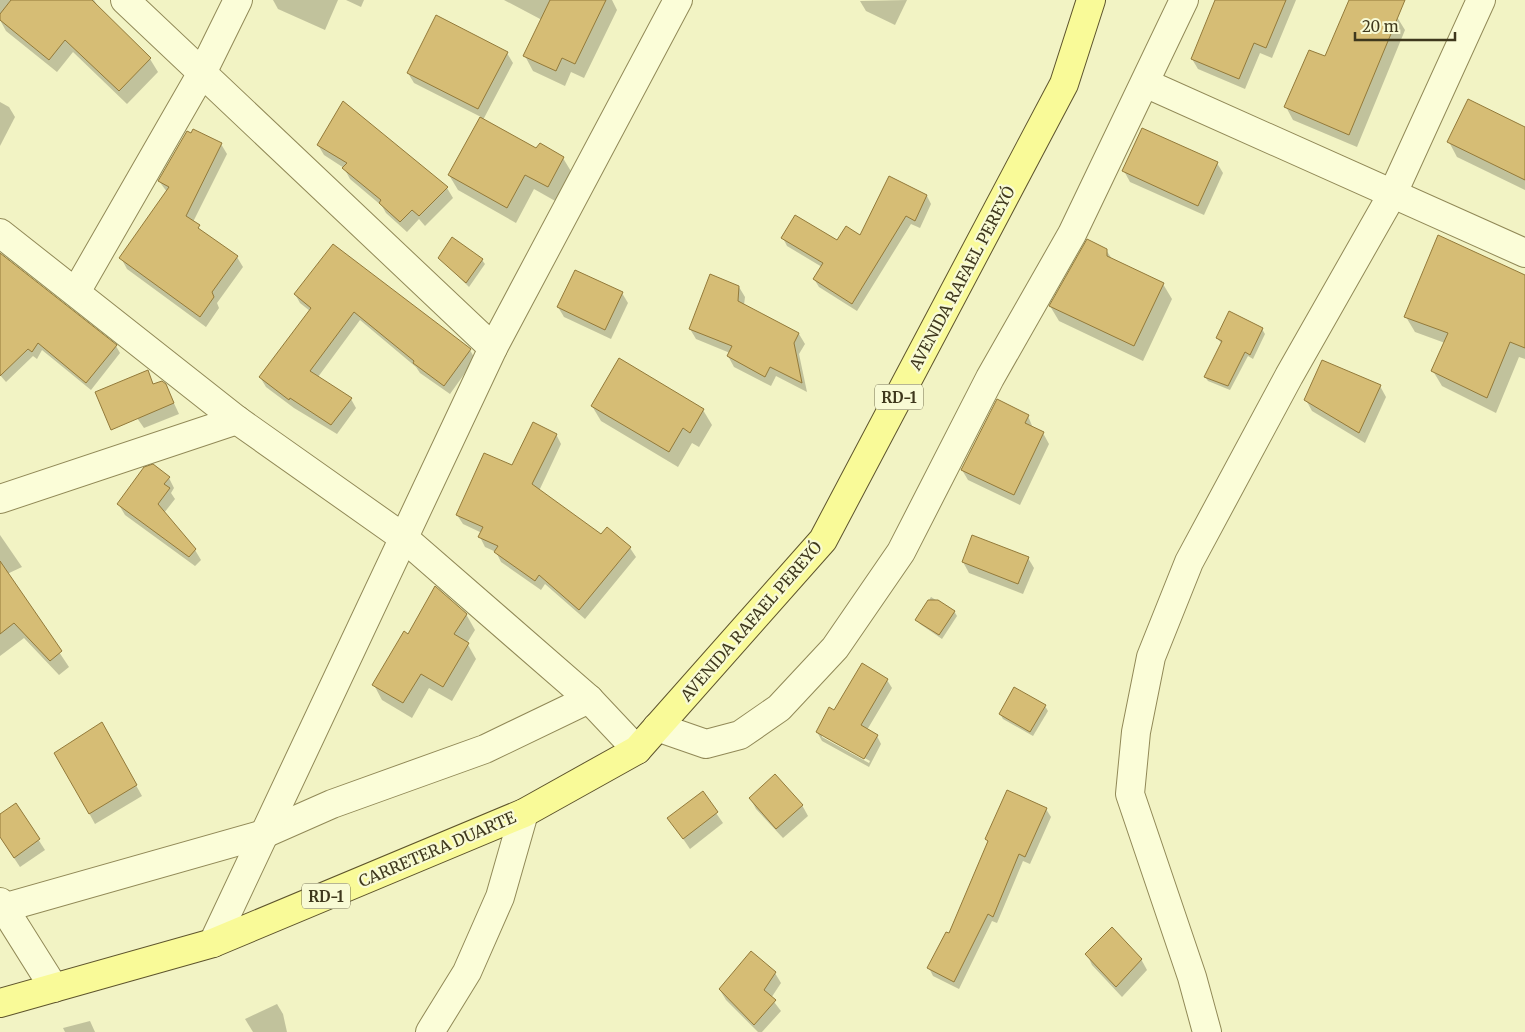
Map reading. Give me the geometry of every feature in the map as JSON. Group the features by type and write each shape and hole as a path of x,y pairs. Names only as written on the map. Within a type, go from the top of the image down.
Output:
{"main road":[{"name":"AVENIDA RAFAEL PEREYÓ","path":"637,750 823,540 1064,84 1091,0"},
{"name":"CARRETERA DUARTE","path":"0,1003 213,944 524,813 637,750"}],"street":[{"path":"125,0 493,348"},
{"path":"76,292 203,72 238,0"},
{"path":"213,944 493,348 678,0"},
{"path":"657,727 706,744 740,735 779,708 835,648 901,552 990,378 1072,234 1184,0"},
{"path":"1207,1032 1192,977 1130,794 1136,732 1151,657 1190,562 1289,376 1393,193 1481,0"},
{"path":"1145,83 1525,253"},
{"path":"0,233 237,420 404,538 589,699 637,750"},
{"path":"0,499 237,420"},
{"path":"54,988 2,905 264,834 332,804 486,749 589,699"},
{"path":"430,1032 467,972 500,897 524,813"}],"building":[{"path":"11,0 92,0 151,58 119,91 65,40 49,60 0,20 0,14"},
{"path":"550,0 606,0 575,64 562,58 556,71 523,56"},
{"path":"1215,0 1286,0 1266,48 1254,43 1239,79 1191,59"},
{"path":"1349,0 1405,0 1349,135 1284,107 1309,50 1325,56"},
{"path":"436,15 508,52 478,109 407,73"},
{"path":"1468,99 1525,127 1525,180 1447,142"},
{"path":"343,101 448,187 419,216 412,210 400,222 379,203 381,200 342,168 347,163 317,145"},
{"path":"480,117 536,148 540,143 564,157 548,187 525,175 507,208 448,175"},
{"path":"1142,128 1218,162 1198,206 1122,171"},
{"path":"193,129 222,143 186,216 200,225 198,228 238,256 212,292 214,297 200,317 119,258 169,187 158,181 187,131 191,133"},
{"path":"889,176 927,195 915,221 906,216 852,304 813,279 823,263 781,238 795,215 837,240 846,226 860,235"},
{"path":"1438,235 1525,275 1525,348 1510,342 1487,398 1431,371 1448,333 1404,317"},
{"path":"452,237 483,259 466,283 438,258"},
{"path":"1087,239 1107,249 1107,256 1164,283 1134,346 1049,306"},
{"path":"333,244 471,349 444,386 413,363 414,361 354,312 310,371 352,398 331,425 290,398 289,400 259,377 311,308 294,294"},
{"path":"0,253 117,345 86,383 38,343 32,352 28,349 0,376"},
{"path":"575,270 623,292 605,330 557,307"},
{"path":"710,274 739,286 738,301 799,333 794,343 802,383 770,367 765,377 727,356 732,346 689,329"},
{"path":"1229,311 1263,328 1250,355 1245,352 1228,386 1204,377 1222,341 1216,338"},
{"path":"619,358 704,409 690,433 683,428 669,452 591,406"},
{"path":"1322,360 1381,385 1359,433 1304,400"},
{"path":"148,370 153,384 162,381 166,384 174,403 111,430 95,392"},
{"path":"997,399 1029,415 1025,423 1044,432 1014,495 961,470"},
{"path":"533,422 557,434 532,484 601,534 607,527 631,547 579,610 539,575 535,581 494,552 498,546 478,537 483,527 456,515 484,453 512,465"},
{"path":"153,464 170,477 164,484 170,488 158,504 196,549 189,557 117,504 144,467"},
{"path":"972,535 1029,557 1018,584 962,562"},
{"path":"0,561 62,651 50,661 14,623 0,634"},
{"path":"435,586 467,614 454,634 469,643 443,687 421,674 403,703 372,685 404,631 408,634"},
{"path":"928,600 938,600 955,611 939,635 915,620"},
{"path":"862,663 888,679 861,725 878,735 864,759 816,732 829,707 834,710"},
{"path":"1014,687 1046,705 1030,732 999,714"},
{"path":"102,722 137,785 89,814 54,753"},
{"path":"775,774 803,805 776,829 749,798"},
{"path":"1007,790 1047,808 1025,857 1019,854 993,917 988,914 954,982 927,968 946,932 949,933 988,841 985,839"},
{"path":"703,791 718,812 683,839 667,818"},
{"path":"16,803 40,839 14,858 0,837 0,814"},
{"path":"1112,927 1142,959 1116,987 1085,954"},
{"path":"751,951 776,972 764,990 776,1000 754,1025 719,989"}]}
